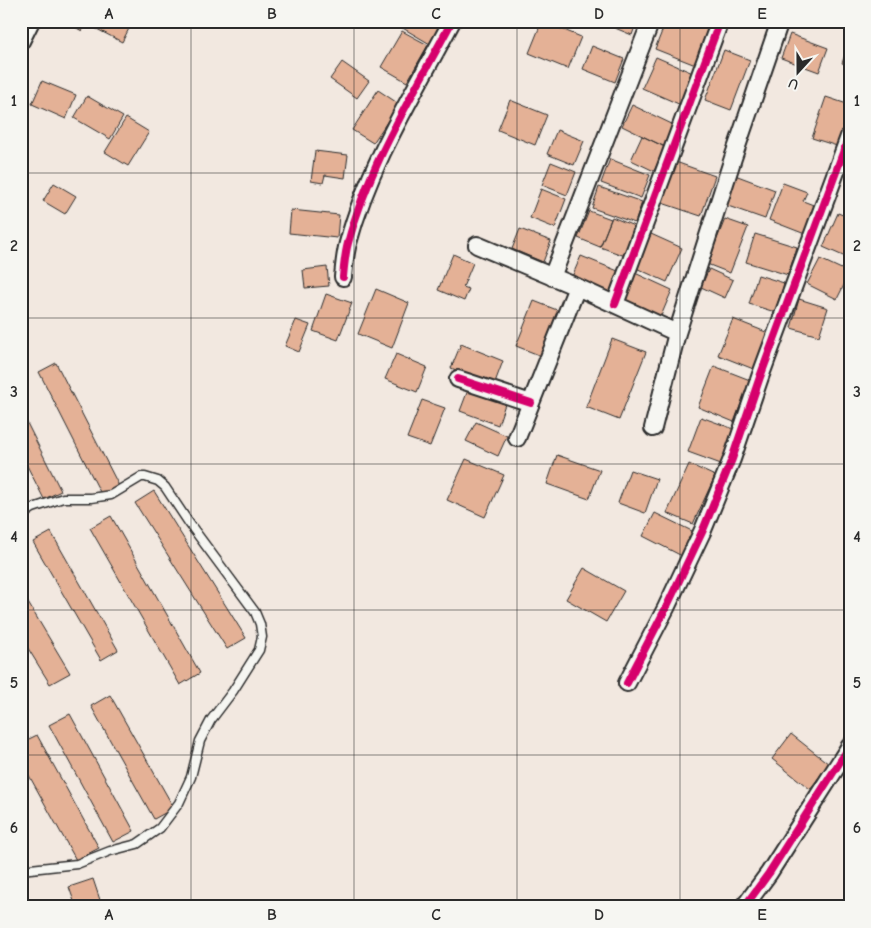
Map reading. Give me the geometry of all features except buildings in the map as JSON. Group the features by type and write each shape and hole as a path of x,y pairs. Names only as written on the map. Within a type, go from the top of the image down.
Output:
{"street":[{"path":"21,41 31,21"},
{"path":"343,277 347,245 366,188 388,142 452,21"},
{"path":"552,277 651,21"},
{"path":"615,304 720,21"},
{"path":"653,428 677,333 733,158 780,21"},
{"path":"627,683 666,608 703,530 732,459 760,377 850,134"},
{"path":"477,245 577,287 677,333"},
{"path":"517,438 577,287"},
{"path":"458,379 531,403"},
{"path":"744,907 769,873 850,746"}],"lane":[{"path":"21,516 33,508 63,498 102,498 111,495 141,477 158,480 255,612 260,624 262,637 259,650 233,691 211,720 200,741 191,777 180,803 160,828 137,844 110,851 77,864 21,870"}],"cycle path":[{"path":"343,277 348,243 368,185 394,129 452,21"},
{"path":"615,304 720,21"},
{"path":"627,683 666,608 703,530 732,459 760,377 850,134"},
{"path":"458,379 531,403"},
{"path":"744,907 769,873 850,746"}]}
